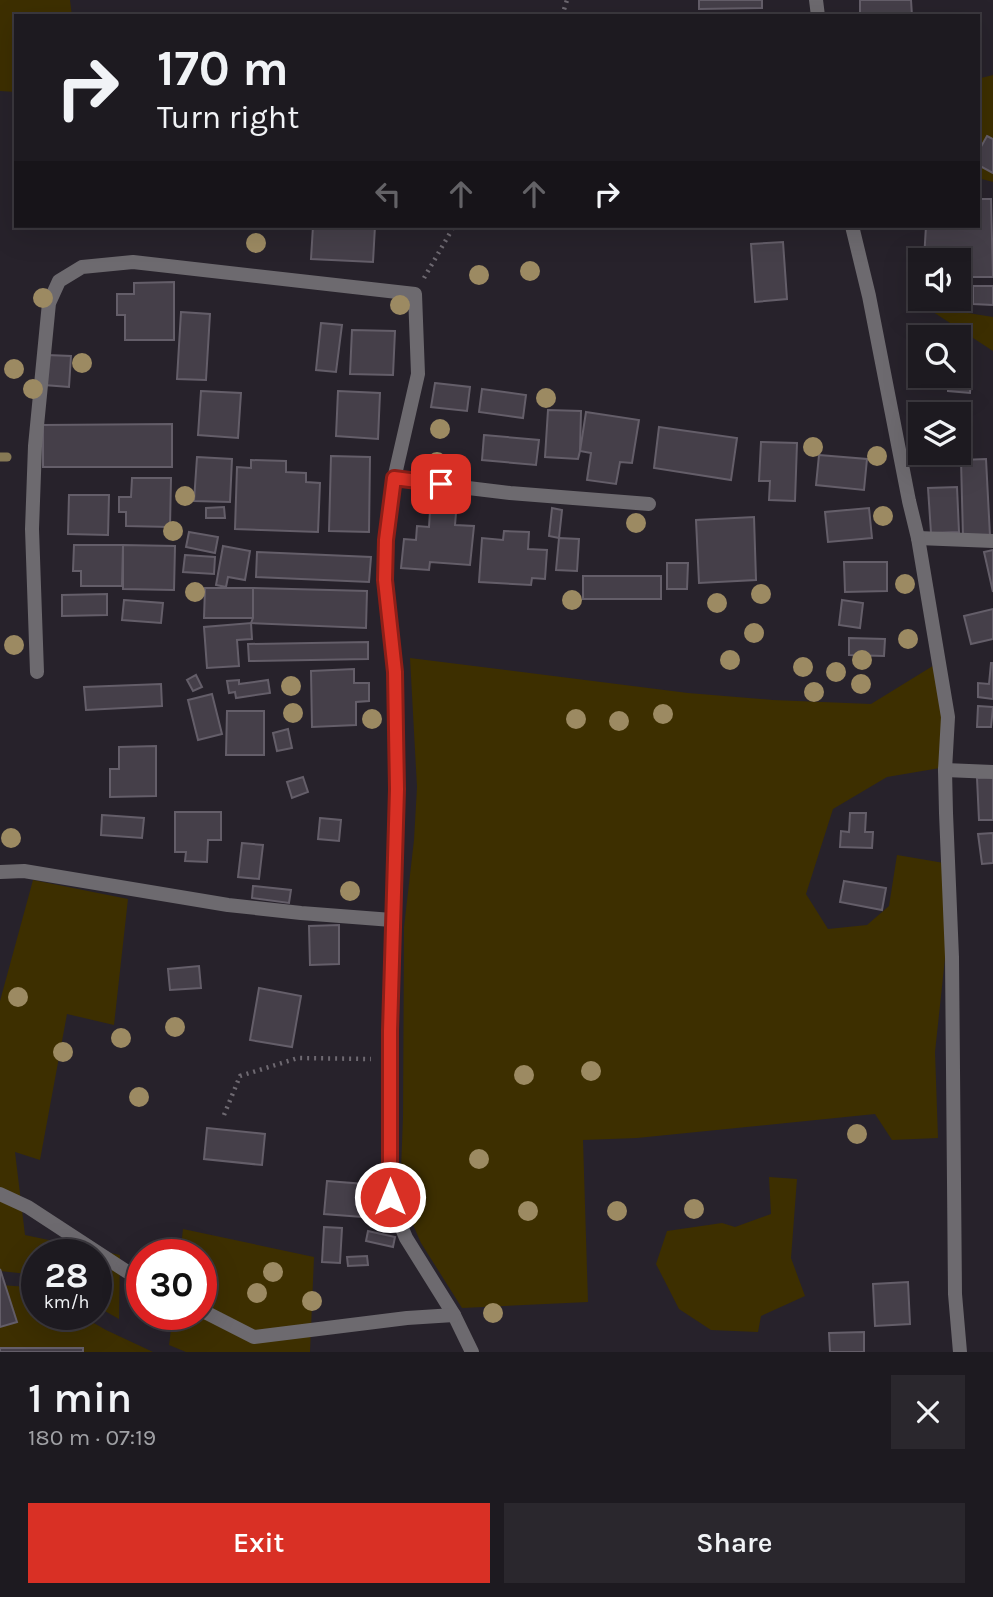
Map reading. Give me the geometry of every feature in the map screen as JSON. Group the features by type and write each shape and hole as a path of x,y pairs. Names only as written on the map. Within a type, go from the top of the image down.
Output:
{"street":[{"path":"852,228 918,538 948,717 945,770 952,957 955,1294 960,1352"},
{"path":"37,672 32,528 35,446 49,303 59,281 82,267 133,262 415,294 418,374 394,478 386,540 385,580 395,672 397,789 392,920 390,1197 406,1238 472,1352"},
{"path":"394,478 510,493 649,504"},
{"path":"918,538 993,541"},
{"path":"945,770 993,772"},
{"path":"0,872 24,871 228,905 392,920"},
{"path":"0,1194 28,1207 126,1271"},
{"path":"217,1318 254,1337 453,1315"}],"path":[{"path":"415,294 453,228"},
{"path":"224,1115 240,1076 298,1058 390,1059"}],"shaded area":[{"path":"0,0 70,0 72,14 14,14 14,92 0,91"},
{"path":"993,75 993,182 980,179 981,78"},
{"path":"932,311 955,311 993,317 993,351 971,337 971,325 953,325"},
{"path":"410,658 688,693 871,704 936,664 944,733 940,768 887,777 833,809 806,894 828,929 867,925 889,906 897,855 944,863 946,949 935,1052 938,1138 892,1140 875,1114 637,1138 583,1140 588,1302 462,1308 421,1243 400,1195 404,927 417,787"},
{"path":"33,880 128,899 114,1025 67,1014 40,1160 15,1152 25,1235 44,1239 21,1239 21,1273 0,1271 0,1001"},
{"path":"769,1177 797,1179 791,1258 805,1296 761,1316 758,1332 711,1330 679,1309 656,1264 667,1231 722,1223 735,1227 771,1214"},
{"path":"183,1229 314,1257 310,1352 186,1352 169,1345 171,1330 217,1330 217,1239 182,1239"},
{"path":"112,1253 120,1255 119,1319 112,1315"},
{"path":"0,1285 21,1286 21,1330 106,1330 153,1352 0,1352"}],"building":[{"path":"699,0 762,0 762,8 699,9"},
{"path":"860,0 911,0 912,14 860,14"},
{"path":"987,136 993,139 993,173 980,166 980,148"},
{"path":"980,199 991,199 993,277 971,277 971,248 925,248 926,228 980,228"},
{"path":"313,228 375,228 373,262 311,259"},
{"path":"783,242 787,299 755,302 751,244"},
{"path":"174,282 174,340 125,340 125,315 117,315 117,294 134,294 134,283"},
{"path":"973,286 993,286 993,305 973,304"},
{"path":"181,312 210,314 206,380 177,379"},
{"path":"321,323 342,325 336,372 316,370"},
{"path":"352,330 395,331 393,375 350,374"},
{"path":"47,355 71,356 69,387 44,385"},
{"path":"435,383 470,387 467,411 431,407"},
{"path":"948,388 970,388 970,393 948,391"},
{"path":"482,389 526,395 523,418 479,412"},
{"path":"201,391 241,393 238,438 198,435"},
{"path":"338,391 380,393 378,439 336,436"},
{"path":"548,410 581,411 578,459 545,457"},
{"path":"586,412 639,420 632,463 620,462 616,484 587,480 591,453 580,451"},
{"path":"172,424 172,467 43,467 43,425"},
{"path":"659,427 737,438 731,480 654,468"},
{"path":"484,435 539,440 536,465 482,460"},
{"path":"761,442 797,443 795,501 769,500 770,481 759,481"},
{"path":"819,455 867,459 864,490 816,485"},
{"path":"331,456 370,457 369,532 329,531"},
{"path":"197,457 232,459 230,502 194,501"},
{"path":"986,459 990,536 963,537 961,465 971,465 971,460"},
{"path":"251,460 286,461 286,472 306,473 306,482 320,483 318,532 235,529 237,467 251,468"},
{"path":"132,478 171,478 170,527 126,526 126,512 119,512 119,497 131,497"},
{"path":"957,487 959,532 931,533 928,488"},
{"path":"69,495 109,495 108,535 68,534"},
{"path":"224,507 225,518 206,518 206,508"},
{"path":"552,508 562,510 559,538 549,536"},
{"path":"869,508 872,538 828,542 825,512"},
{"path":"430,511 456,513 455,525 474,526 470,565 430,562 429,570 401,568 404,539 416,540 417,526 429,527"},
{"path":"754,517 756,580 699,583 696,520"},
{"path":"504,531 529,532 528,549 547,550 545,579 532,578 531,585 479,582 482,538 503,540"},
{"path":"189,532 218,537 215,553 186,547"},
{"path":"559,538 579,539 577,571 556,570"},
{"path":"74,545 123,545 122,586 81,586 81,571 73,571"},
{"path":"123,545 175,546 174,590 123,589"},
{"path":"223,546 250,551 245,580 228,577 226,587 216,585"},
{"path":"993,550 993,592 984,552"},
{"path":"257,552 371,557 369,582 256,577"},
{"path":"185,555 215,557 214,574 183,572"},
{"path":"844,562 887,562 887,591 845,592"},
{"path":"667,563 688,563 687,589 667,589"},
{"path":"583,576 661,576 661,599 583,599"},
{"path":"205,588 253,588 253,618 204,618"},
{"path":"253,588 367,591 366,628 251,623"},
{"path":"107,594 107,615 62,616 62,595"},
{"path":"124,600 163,603 161,623 122,620"},
{"path":"842,600 863,603 860,628 839,625"},
{"path":"993,609 993,639 971,644 964,616"},
{"path":"251,623 252,639 237,640 239,666 207,668 204,627"},
{"path":"849,638 885,639 884,656 849,655"},
{"path":"368,642 368,659 249,661 248,644"},
{"path":"991,663 993,699 978,697 978,683 989,684"},
{"path":"354,669 354,683 369,683 369,701 356,702 356,725 312,727 311,671"},
{"path":"196,675 202,687 193,691 187,680"},
{"path":"239,680 239,684 268,680 270,693 236,698 235,692 229,693 227,681"},
{"path":"161,684 162,706 86,710 84,687"},
{"path":"212,694 222,734 198,740 188,700"},
{"path":"978,706 993,707 991,727 977,727"},
{"path":"227,711 264,711 264,755 226,755"},
{"path":"288,729 292,748 277,751 273,733"},
{"path":"156,746 156,796 110,797 110,769 119,769 119,747"},
{"path":"303,777 308,792 292,798 287,782"},
{"path":"993,777 993,820 979,820 977,778"},
{"path":"175,812 221,812 221,840 208,840 207,862 185,861 186,852 175,852"},
{"path":"850,813 866,813 865,832 873,832 872,848 840,847 841,831 849,832"},
{"path":"102,815 144,818 142,838 101,835"},
{"path":"320,818 341,820 339,841 318,839"},
{"path":"993,833 993,863 982,864 978,834"},
{"path":"242,843 263,845 259,879 238,877"},
{"path":"844,881 886,888 882,910 840,902"},
{"path":"253,886 291,890 289,903 252,898"},
{"path":"339,925 339,964 310,965 309,926"},
{"path":"199,966 201,988 170,990 168,969"},
{"path":"259,988 301,996 292,1047 250,1040"},
{"path":"207,1128 265,1134 262,1165 204,1159"},
{"path":"327,1181 378,1185 375,1218 324,1214"},
{"path":"324,1227 342,1228 340,1263 322,1262"},
{"path":"368,1231 395,1237 393,1247 366,1241"},
{"path":"367,1256 368,1265 348,1266 347,1257"},
{"path":"0,1269 17,1322 0,1327"},
{"path":"908,1282 910,1324 875,1326 873,1284"},
{"path":"864,1332 864,1352 830,1352 829,1333"},
{"path":"0,1348 83,1348 83,1352 0,1352"}],"waterway":[{"path":"0,457 7,457"}],"route":[{"path":"390,1197 390,1031 397,789 395,672 385,580 386,540 394,478 441,484"}]}
